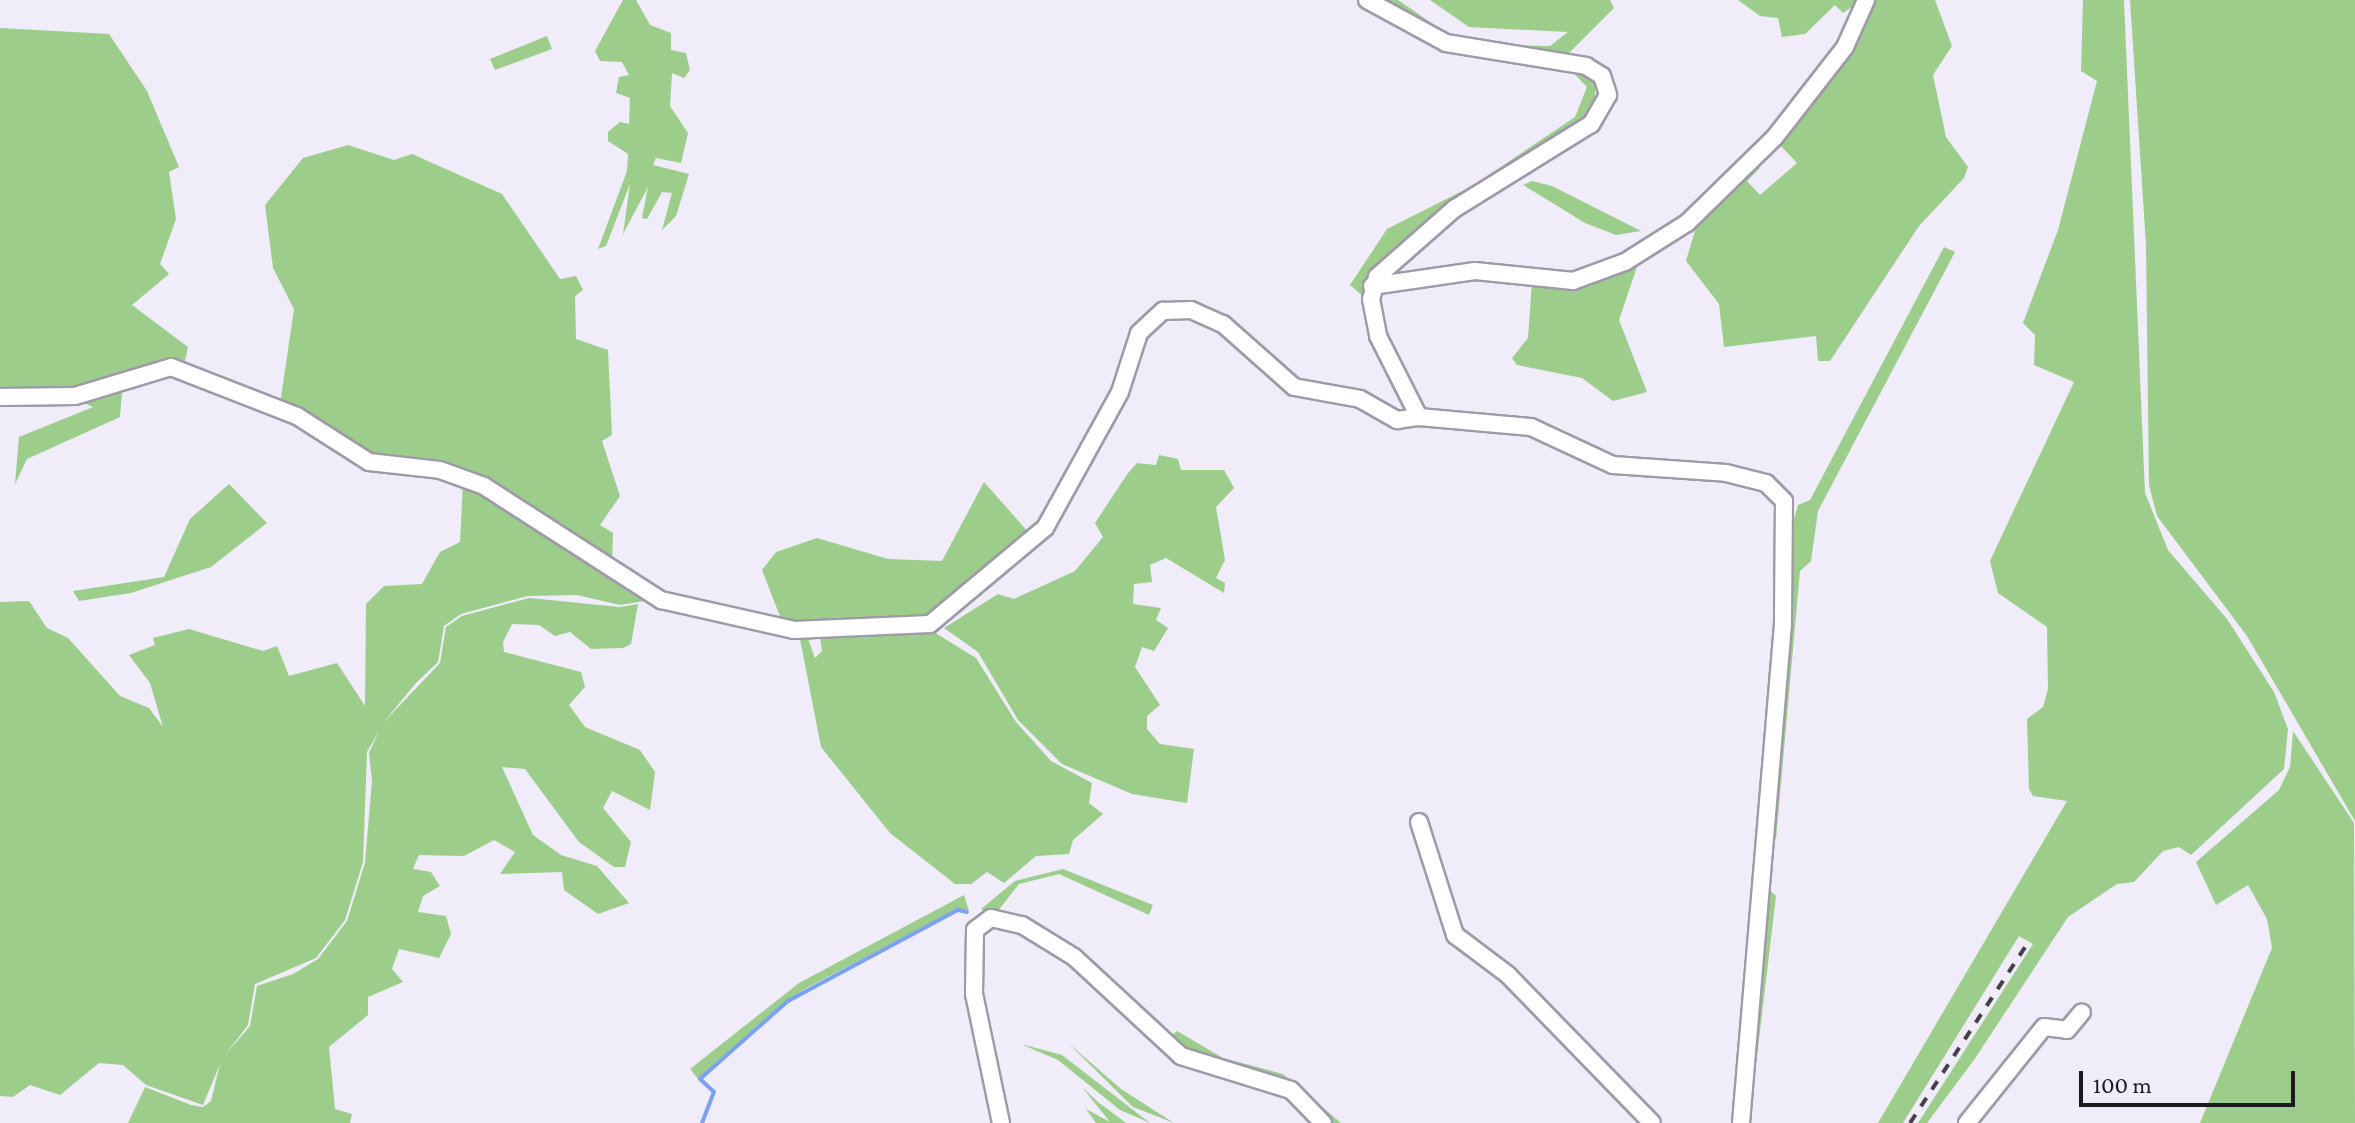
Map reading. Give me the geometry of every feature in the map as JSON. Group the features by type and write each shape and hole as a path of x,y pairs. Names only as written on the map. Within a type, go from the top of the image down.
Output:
{"street":[{"path":"1367,0 1446,43 1586,66 1602,76 1608,95 1591,124 1454,209 1372,286"},
{"path":"1372,286 1475,271 1573,281 1625,262 1687,223 1775,137 1845,47 1866,0"},
{"path":"1372,286 1378,336 1419,417"},
{"path":"0,397 75,396 171,367 297,416 369,462 440,470 484,486 661,600 794,630 930,624 1045,528 1110,413 1139,333 1163,311 1191,310 1223,324 1294,387 1360,399 1397,420 1419,417 1531,427 1613,465 1726,473 1780,490 1783,624 1741,1123"},
{"path":"1419,822 1455,935 1508,975 1652,1123"},
{"path":"1001,1123 974,994 975,930 991,918 1022,925 1074,957 1181,1056 1291,1090 1323,1123"},
{"path":"1967,1123 2044,1027 2067,1030 2082,1012"}],"green space":[{"path":"623,0 636,0 650,25 671,33 671,50 686,53 690,70 684,78 672,73 670,106 688,133 681,163 656,158 653,165 689,174 676,216 662,230 672,193 662,192 647,219 642,218 648,187 623,234 630,184 606,246 598,249 627,171 628,154 608,141 608,132 620,122 629,124 630,98 616,93 619,77 629,75 622,62 600,61 595,51"},
{"path":"1373,0 1398,0 1452,37 1484,45 1550,46 1568,32 1469,27 1430,0 1610,0 1614,8 1565,57 1447,41"},
{"path":"1738,0 1862,0 1843,13 1835,5 1805,34 1782,37 1778,18 1760,16"},
{"path":"1870,0 1935,0 1952,46 1933,75 1946,137 1968,167 1964,178 1919,226 1830,361 1818,361 1816,336 1724,347 1719,304 1686,261 1699,217 1753,162 1760,168 1747,181 1760,195 1797,163 1776,141"},
{"path":"2083,0 2124,0 2145,493 2168,550 2227,619 2274,692 2288,729 2284,769 2191,855 2179,847 2163,851 2134,882 2117,884 2068,917 1974,1060 1927,1123 1918,1123 2033,944 2019,936 1903,1123 1878,1123 2067,801 2033,796 2029,789 2027,719 2043,707 2048,689 2047,627 1998,593 1990,561 2074,382 2034,365 2035,335 2023,323 2058,230 2097,81 2081,71"},
{"path":"2130,0 2355,0 2355,821 2247,636 2157,516 2149,485 2146,245"},
{"path":"0,28 109,34 147,91 179,167 169,172 176,219 160,264 169,274 132,305 188,347 184,366 160,362 74,391 0,392"},
{"path":"547,36 552,49 495,70 490,59"},
{"path":"1566,65 1595,77 1595,112 1386,257 1365,298 1350,285 1387,229 1474,185 1575,117 1587,87"},
{"path":"348,145 394,160 412,154 502,194 560,279 576,276 583,290 575,296 576,339 608,350 612,435 602,441 620,496 600,525 613,533 612,567 516,500 382,461 280,404 294,309 273,268 265,205 303,158"},
{"path":"1532,181 1552,186 1641,231 1616,235 1585,223 1523,185"},
{"path":"1944,247 1955,252 1818,511 1811,561 1800,571 1776,839 1770,840 1788,540 1798,505 1810,500"},
{"path":"1642,252 1619,320 1647,392 1613,401 1582,378 1517,365 1512,358 1528,338 1532,282 1565,284"},
{"path":"159,369 122,392 120,417 27,459 15,484 19,437 93,407 75,399"},
{"path":"1159,455 1178,459 1181,470 1224,470 1234,488 1216,507 1225,560 1216,578 1225,583 1224,593 1166,558 1150,565 1152,582 1134,584 1133,604 1161,608 1156,620 1168,628 1154,651 1142,647 1135,667 1160,705 1147,716 1147,729 1160,744 1194,749 1187,803 1132,794 1062,764 1018,720 978,652 944,628 998,594 1014,599 1075,571 1103,537 1095,523 1128,473 1137,463 1156,465"},
{"path":"463,482 650,600 620,605 577,595 528,596 461,614 444,626 438,662 383,723 440,663 446,627 462,616 529,598 620,607 638,604 631,644 623,648 591,649 570,632 555,636 539,625 512,624 503,642 504,652 581,672 585,687 569,705 585,727 640,750 655,772 650,810 612,791 603,808 631,842 625,867 614,867 579,842 525,769 502,767 533,835 561,855 597,866 629,903 598,914 564,890 562,872 500,874 515,852 494,840 464,856 419,855 413,869 431,872 440,886 423,896 418,912 446,916 451,934 439,958 399,949 392,969 403,982 368,997 368,1015 329,1047 335,1109 352,1114 350,1123 128,1123 145,1087 203,1107 211,1101 220,1064 203,1105 146,1085 123,1065 99,1063 60,1095 30,1085 13,1097 0,1096 0,602 29,601 47,628 68,638 120,696 149,708 163,727 150,683 129,655 155,645 153,638 189,629 263,651 277,646 289,676 337,663 365,706 366,604 384,586 422,584 440,552 460,542","holes":["379,731 369,753 372,781 365,863 347,921 318,959 293,974 257,986 250,1026 225,1055 248,1025 255,984 316,958 345,920 363,862 367,752"]},
{"path":"984,482 1030,534 928,620 783,624 762,570 776,552 817,538 888,559 942,561"},
{"path":"229,484 267,523 211,567 131,593 79,601 73,591 164,577 190,519"},
{"path":"929,629 976,658 1016,722 1051,761 1092,783 1089,803 1103,814 1073,840 1069,854 1036,856 1004,883 987,872 971,884 955,884 890,833 821,747 800,639 808,639 815,658 822,651 819,631"},
{"path":"2293,731 2354,823 2355,1123 2200,1123 2272,948 2267,919 2248,885 2216,905 2196,862 2279,790 2290,767"},
{"path":"1063,869 1153,905 1149,915 1059,874 1019,884 998,911 1066,940 1171,1036 1177,1031 1223,1058 1283,1074 1341,1123 1328,1123 1301,1093 1183,1052 1107,984 981,909 1015,881"},
{"path":"1764,885 1776,896 1755,1073 1757,989"},
{"path":"964,895 969,911 957,909 803,990 698,1079 690,1069 799,983"},
{"path":"1067,1042 1121,1089 1174,1123 1133,1107"},
{"path":"1021,1044 1062,1055 1150,1123 1120,1110 1058,1060"},
{"path":"1082,1087 1126,1123 1096,1123 1086,1109 1110,1122"}],"waterway":[{"path":"702,1123 714,1092 700,1079 788,1001 958,910 967,912"}],"railway":[{"path":"1910,1123 2029,941"}]}
